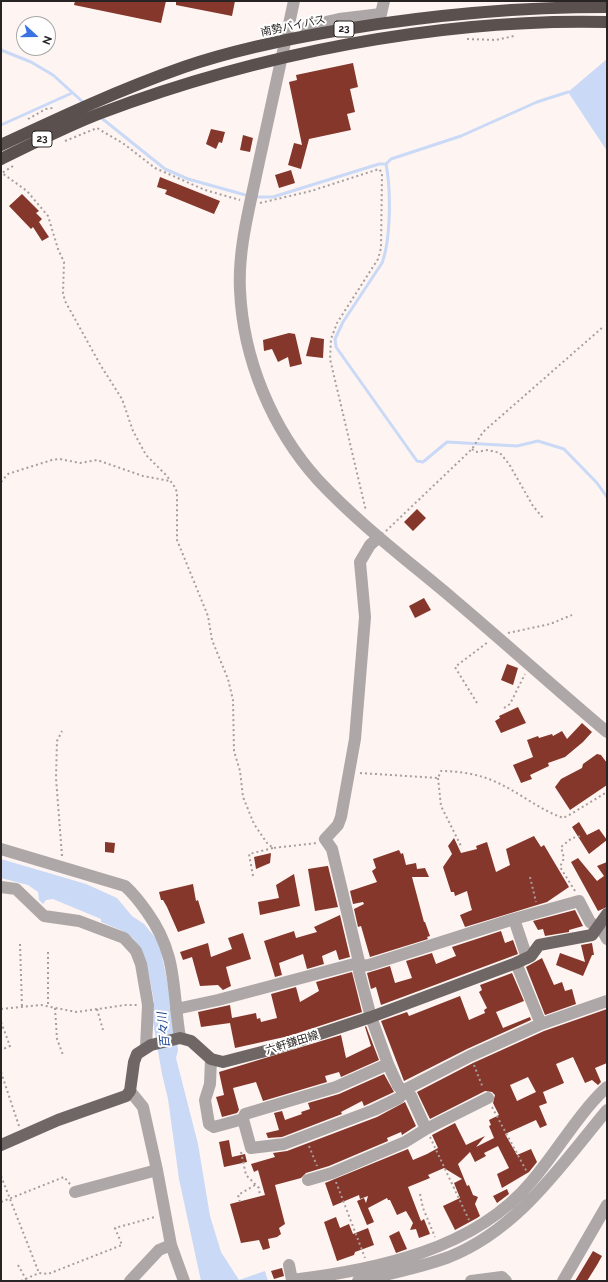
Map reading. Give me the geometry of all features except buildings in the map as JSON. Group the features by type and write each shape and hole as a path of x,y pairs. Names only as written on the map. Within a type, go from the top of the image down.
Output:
{"highway":[{"name":"南勢バイパス","path":"1,144 92,103 184,67 286,39 390,22 493,11 607,7"},
{"name":"23","path":"1,159 56,132 100,114 181,86 281,58 398,36 503,25 607,22"}],"main road":[{"name":"六軒鎌田線","path":"211,1059 223,1062 276,1048 371,1017 522,960 531,956 539,945 592,935 607,914"},
{"path":"1,1146 58,1120 126,1096 130,1091 134,1062 137,1054 148,1046 180,1038 191,1041 211,1059"}],"street":[{"path":"294,1 242,239 240,288 245,330 254,367 266,400 290,443 317,479 379,537 607,732"},
{"path":"305,36 308,26 339,19 381,14 384,1"},
{"path":"379,537 370,545 360,562 365,617 355,739 341,817 338,825 324,839 332,849 360,966 359,972 371,1017 388,1064 398,1086 411,1096 426,1129"},
{"path":"1,849 67,870 125,886 136,896 164,941 175,991 180,1038"},
{"path":"1,887 16,889 44,916 79,921 124,938 136,951 141,964 148,1005 148,1046"},
{"path":"176,1009 218,1000 354,964 360,966 369,965 514,919 579,901 590,922 598,928 607,939"},
{"path":"514,919 522,960 540,1024"},
{"path":"388,1064 336,1087 245,1114 243,1119 251,1148 284,1144 374,1110 400,1098 408,1088 470,1056 540,1024 607,1001"},
{"path":"211,1059 210,1084 205,1100 209,1124 214,1127 243,1119"},
{"path":"289,1265 292,1280 385,1264 438,1245 473,1230 507,1206 532,1182 592,1103 607,1087"},
{"path":"130,1091 143,1107 158,1170 172,1249 184,1281"},
{"path":"308,1180 327,1175 405,1142 426,1129 488,1098"},
{"path":"358,1281 411,1270 449,1256 480,1241 498,1229 534,1198 607,1110"},
{"path":"75,1192 158,1170"},
{"path":"563,1281 607,1205"},
{"path":"130,1281 159,1250 172,1249"},
{"path":"471,1281 502,1277 506,1281"}],"path":[{"path":"461,39 496,40 516,36"},
{"path":"63,142 97,128 124,144 155,168 205,190 251,198 257,204 274,201 379,169 382,173 381,248 378,259 337,322 331,338 330,354 367,516 364,523"},
{"path":"16,165 2,172 26,191 48,216 58,249 64,262 63,293 65,301 101,366 122,399 133,431 146,455 170,481 177,492 177,540 208,616 212,640 228,680 233,700 234,751 240,771 243,797 254,824 267,843 273,848"},
{"path":"379,537 472,449 483,432 604,327"},
{"path":"472,449 476,452 488,450 500,453 509,464 533,506 543,518"},
{"path":"1,482 8,474 60,459 80,463 97,460 143,476 170,481"},
{"path":"504,708 510,704 530,666"},
{"path":"62,731 57,741 56,778 62,855 68,865 67,870"},
{"path":"462,848 441,806 438,778 441,771 455,771 484,777 550,814 563,818 607,792"},
{"path":"349,772 438,778"},
{"path":"579,901 579,897 560,867 564,858 561,847 572,838 582,836"},
{"path":"253,876 249,854 273,848 318,843 324,839"},
{"path":"530,877 539,912"},
{"path":"20,944 22,1007"},
{"path":"48,952 48,1007"},
{"path":"1,1009 41,1006 76,1012 126,1005 148,1005"},
{"path":"55,1008 58,1039 63,1054"},
{"path":"97,1009 103,1030"},
{"path":"1,1022 10,1046 1,1050"},
{"path":"470,1056 488,1098 532,1182"},
{"path":"1,1072 23,1136"},
{"path":"426,1129 473,1230"},
{"path":"305,1137 327,1175 368,1267"},
{"path":"240,1150 246,1175 259,1188 260,1196"},
{"path":"1,1176 40,1273"},
{"path":"1,1202 64,1177 75,1192"},
{"path":"240,1202 238,1195 255,1185"},
{"path":"420,1194 423,1208 438,1245"},
{"path":"21,1281 40,1273 48,1274 122,1244 115,1228 166,1214"},
{"path":"18,1265 26,1280"}],"water":[{"path":"607,59 607,151 568,92"},
{"name":"百々川","path":"1,859 86,884 117,898 132,916 144,924 159,942 171,999 178,1050 176,1058 198,1144 210,1216 221,1252 239,1280 265,1271 268,1281 201,1281 179,1179 168,1099 153,1022 154,1001 149,975 141,950 133,938 123,931 101,922 101,919 53,899 46,900 43,904 39,900 38,892 28,885 1,878"}],"waterway":[{"path":"1,50 31,62 53,75 84,103"},
{"path":"254,197 273,197 379,164 386,164 391,159 461,136 537,102 568,92"},
{"path":"1,125 72,93"},
{"path":"99,116 165,169 188,179 249,196"},
{"path":"386,164 389,187 389,228 385,253 382,263 343,322 335,339 336,347 417,461 423,462 447,442 517,446 538,441 564,449 597,483 607,497"}]}
